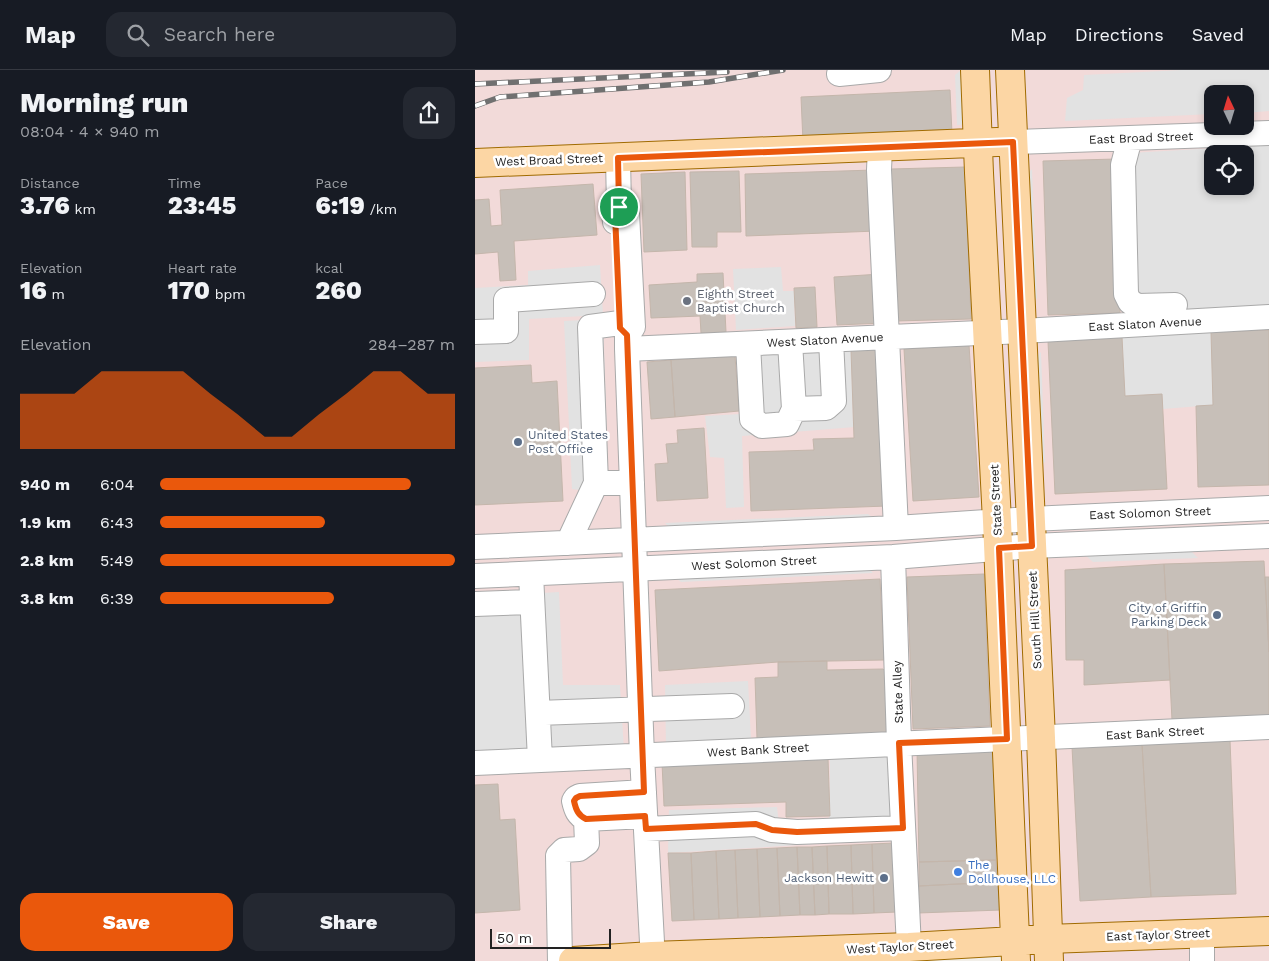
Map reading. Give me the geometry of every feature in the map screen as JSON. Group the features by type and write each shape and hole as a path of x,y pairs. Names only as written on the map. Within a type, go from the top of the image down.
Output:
{"main road":[{"name":"State Street","path":"975,70 999,548 1016,951"},
{"name":"South Hill Street","path":"1010,70 1041,738 1048,950"},
{"name":"West Broad Street","path":"475,163 1013,142"},
{"name":"East Taylor Street","path":"1048,950 1201,934 1269,931"},
{"name":"West Taylor Street","path":"573,961 831,955 909,946 1016,951 1048,950"}],"street":[{"path":"839,74 879,70"},
{"name":"East Broad Street","path":"1013,142 1269,133"},
{"path":"1129,138 1123,165 1126,294 1130,302 1138,306 1175,305"},
{"path":"880,147 879,170 896,528"},
{"path":"618,158 619,207 627,214 633,327 625,336 652,959"},
{"path":"475,332 506,330 506,300 593,294"},
{"name":"East Slaton Avenue","path":"1022,331 1269,317"},
{"name":"West Slaton Avenue","path":"596,483 590,327 625,336 747,344 1022,331"},
{"path":"794,410 826,408 834,401 831,340"},
{"path":"747,344 752,419 761,426 787,424 794,410 790,342"},
{"path":"568,543 596,483 632,482"},
{"name":"East Solomon Street","path":"1031,519 1269,508"},
{"path":"475,547 896,528 1031,519"},
{"path":"1032,546 1269,536"},
{"name":"West Solomon Street","path":"475,576 893,557 1032,546"},
{"name":"State Alley","path":"893,557 899,743 909,946"},
{"path":"531,574 541,760"},
{"path":"475,604 532,602"},
{"path":"538,713 732,706"},
{"name":"East Bank Street","path":"1041,738 1269,727"},
{"name":"West Bank Street","path":"475,763 1041,738"},
{"path":"644,792 580,796 574,801 575,809 580,816 586,819 756,824 772,830 797,832 903,828"},
{"path":"560,961 558,856 564,850 579,849 587,843 586,819"},
{"path":"1201,934 1202,961"}],"shaded area":[{"path":"475,70 1269,70 1269,961 1019,961 1017,937 872,961 475,961"},
{"path":"961,70 975,70 974,124 957,125 955,75"},
{"path":"1181,70 1269,70 1269,111 1254,112 1254,85 1204,85 1204,114 1065,121 1067,98 1083,90 1084,75"},
{"path":"1269,145 1269,308 1132,313 1130,153 1204,149 1204,195 1254,195 1254,146"},
{"path":"1032,169 1037,298 1021,314 1015,186"},
{"path":"600,265 603,315 529,319 529,360 475,362 475,288 528,285 528,271"},
{"path":"781,267 783,291 794,291 795,326 736,330 733,269"},
{"path":"603,319 609,494 572,489 564,321"},
{"path":"1211,332 1213,405 1163,409 1162,394 1125,396 1122,337"},
{"path":"851,350 853,423 855,427 742,436 744,507 726,508 724,458 710,457 705,416 741,414 738,355"},
{"path":"1041,352 1045,462 1031,475 1027,366"},
{"path":"868,514 885,527 678,536 665,523"},
{"path":"1182,542 1198,558 1093,562 1076,547"},
{"path":"861,561 873,573 681,582 664,567"},
{"path":"559,592 563,685 620,685 625,767 475,773 475,597"},
{"path":"748,681 751,739 666,747 665,685"},
{"path":"895,753 898,839 668,853 669,810 777,807 779,824 829,824 830,756"}],"building":[{"path":"950,90 952,134 803,142 801,97"},
{"path":"1116,159 1120,313 1048,315 1043,161"},
{"path":"965,167 971,319 896,321 891,169"},
{"path":"874,170 877,231 746,236 745,174"},
{"path":"739,171 741,232 717,232 717,247 692,247 690,172"},
{"path":"685,172 687,250 644,252 641,174"},
{"path":"593,184 597,235 514,241 516,280 500,281 498,252 475,254 475,200 489,199 491,226 502,225 500,190"},
{"name":"Eighth Street Baptist Church","path":"723,273 726,332 701,333 700,316 651,318 649,285 697,282 697,274"},
{"path":"881,274 884,323 837,325 834,277"},
{"path":"815,287 817,327 796,328 794,288"},
{"path":"1269,330 1269,485 1198,487 1196,406 1213,405 1211,332"},
{"path":"1122,337 1125,396 1162,394 1167,489 1055,494 1048,341"},
{"path":"969,345 979,497 913,501 904,349"},
{"path":"881,349 887,506 751,511 749,452 814,450 813,439 854,438 851,350"},
{"path":"735,356 739,411 675,417 671,360"},
{"path":"671,360 675,417 651,419 647,362"},
{"name":"United States Post Office","path":"531,365 532,383 557,381 563,501 475,505 475,368"},
{"path":"704,428 708,498 657,501 655,464 668,463 666,444 678,443 677,430"},
{"name":"City of Griffin Parking Deck","path":"1264,561 1269,652 1269,717 1172,720 1164,564"},
{"path":"1164,564 1170,680 1084,685 1084,660 1066,660 1065,570"},
{"path":"984,574 990,726 913,729 907,577"},
{"path":"1265,577 1269,577 1269,652"},
{"path":"880,579 884,660 778,662 659,671 655,590"},
{"path":"827,661 827,670 883,669 893,677 888,735 757,739 755,678 778,677 778,662"},
{"path":"1230,740 1236,894 1151,897 1142,744"},
{"path":"1142,744 1151,897 1080,901 1072,747"},
{"path":"994,748 996,860 919,862 917,750"},
{"path":"828,758 830,816 786,817 786,802 664,806 662,763"},
{"path":"498,784 500,820 515,819 520,910 475,913 475,785"},
{"name":"Jackson Hewitt","path":"894,843 897,912 874,913 872,844"},
{"path":"872,844 874,913 853,914 851,845"},
{"path":"851,845 853,914 829,914 827,846"},
{"path":"827,846 829,914 815,915 812,847"},
{"path":"797,847 812,847 815,915 800,915"},
{"path":"797,847 800,915 780,916 777,848"},
{"path":"777,848 780,916 760,917 757,849"},
{"path":"757,849 760,917 738,918 735,850"},
{"path":"735,850 738,918 719,919 716,851"},
{"path":"716,851 719,919 694,920 691,853"},
{"path":"668,853 691,853 694,920 672,921"},
{"name":"The Dollhouse, LLC","path":"996,860 997,882 919,886 919,862"},
{"path":"997,882 1001,910 918,913 919,886"}],"railway":[{"path":"475,106 500,97 709,82 783,70"},
{"path":"475,84 727,72"}],"place":[{"name":"Eighth Street Baptist Church","path":"687,301"},
{"name":"United States Post Office","path":"518,442"},
{"name":"City of Griffin Parking Deck","path":"1217,615"},
{"name":"The Dollhouse, LLC","path":"958,872"},
{"name":"Jackson Hewitt","path":"884,878"}],"route":[{"path":"1013,142 1032,546 999,548 1007,739 899,743 903,828 797,832 772,830 756,824 646,829 645,816 586,819 580,816 575,809 574,801 580,796 644,792 627,335 620,328 615,214 619,207 618,158 1013,142"}]}
